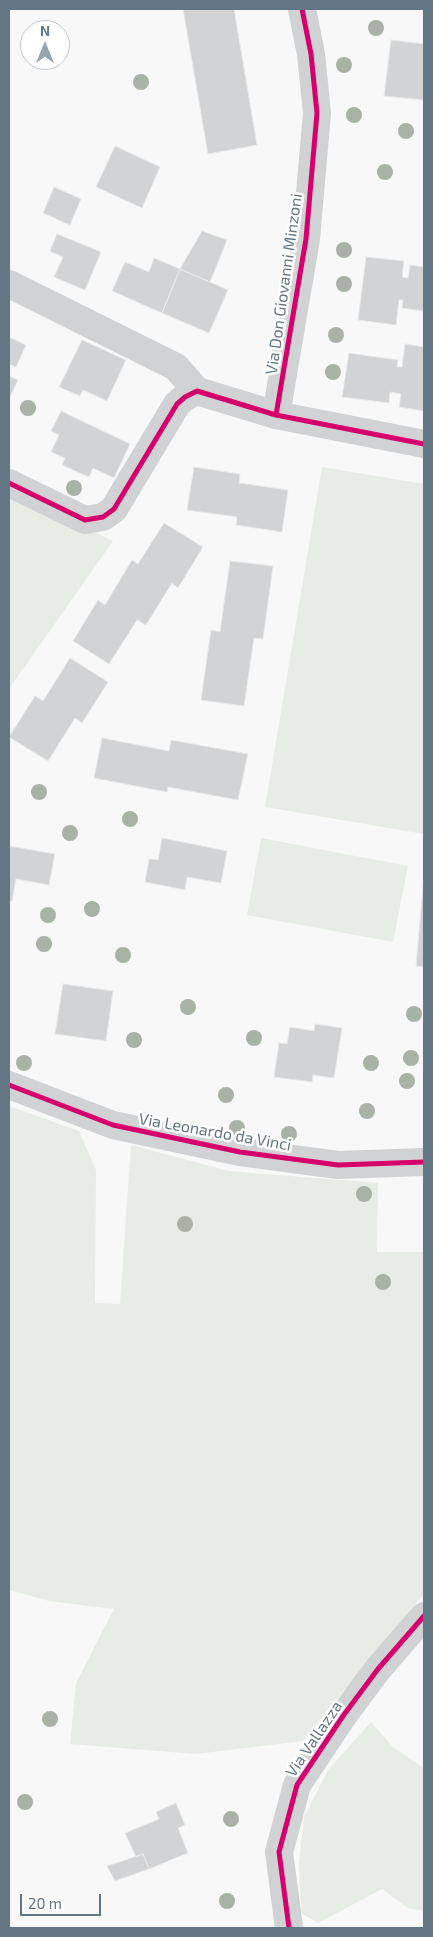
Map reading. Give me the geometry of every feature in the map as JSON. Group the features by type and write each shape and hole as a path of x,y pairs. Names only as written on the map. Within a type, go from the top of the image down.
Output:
{"street":[{"name":"Via Don Giovanni Minzoni","path":"276,415 306,239 317,113 311,54 302,9"},
{"path":"9,284 176,366 197,391 276,415 424,444"},
{"path":"9,483 85,520 103,517 114,509 177,404 185,397 197,391"},
{"name":"Via Leonardo da Vinci","path":"9,1085 112,1125 240,1152 338,1165 424,1162"},
{"name":"Via Vallazza","path":"289,1928 279,1852 296,1785 378,1669 424,1616"}],"shaded area":[{"path":"322,467 424,484 424,834 265,807"},
{"path":"9,491 113,541 9,689"},
{"path":"261,838 408,866 393,942 247,915"},
{"path":"9,1106 79,1131 96,1170 95,1303 120,1304 131,1145 229,1171 378,1183 377,1252 424,1252 424,1594 303,1741 196,1754 70,1744 76,1683 114,1609 49,1601 9,1590"},
{"path":"371,1722 393,1747 424,1768 424,1911 408,1908 382,1889 318,1923 301,1913 299,1863 304,1817 328,1770"}],"building":[{"path":"183,9 234,9 257,145 208,154"},
{"path":"391,40 424,44 424,100 384,96"},
{"path":"115,146 160,167 142,208 96,187"},
{"path":"54,187 81,199 70,225 43,213"},
{"path":"202,231 227,240 210,282 180,269"},
{"path":"57,234 101,252 85,290 54,277 63,257 50,251"},
{"path":"366,257 404,261 402,277 408,278 410,265 424,267 424,311 402,308 403,300 399,300 396,325 358,320"},
{"path":"154,258 180,269 162,313 112,291 125,262 149,272"},
{"path":"180,269 228,290 209,333 162,313"},
{"path":"9,337 26,345 16,367 9,364"},
{"path":"82,340 126,360 107,401 83,390 80,396 59,387"},
{"path":"405,344 424,347 424,411 399,407 401,394 390,392 389,403 342,397 349,353 398,360 397,367 402,367"},
{"path":"9,376 18,380 9,399"},
{"path":"61,411 130,444 114,478 93,468 89,477 62,465 65,458 51,452 59,435 51,431"},
{"path":"194,467 240,474 239,483 288,490 282,532 236,525 237,517 187,510"},
{"path":"164,523 203,547 178,588 172,583 146,625 137,620 109,664 73,641 98,600 105,605 132,560 138,564"},
{"path":"230,561 273,566 263,639 254,638 244,706 201,700 211,630 220,632"},
{"path":"70,658 108,682 82,723 75,718 48,761 9,737 35,696 43,701"},
{"path":"102,738 169,751 171,740 248,754 238,800 168,787 167,792 94,778"},
{"path":"162,838 227,851 221,883 187,877 185,890 145,882 149,859 158,860"},
{"path":"9,846 55,854 49,885 16,879 12,901 9,901"},
{"path":"424,887 424,967 416,966"},
{"path":"63,984 113,991 106,1041 55,1034"},
{"path":"315,1024 342,1028 334,1078 313,1075 312,1082 274,1077 279,1043 287,1044 290,1027 314,1031"},
{"path":"176,1803 185,1825 178,1828 188,1853 149,1869 143,1854 136,1857 125,1833 159,1819 156,1812"},
{"path":"143,1854 149,1869 115,1881 107,1866"}],"cycle path":[{"path":"276,415 306,239 317,113 311,54 302,9"},
{"path":"9,483 85,520 103,517 114,509 177,404 185,397 197,391 276,415 424,444"},
{"path":"9,1085 113,1125 240,1152 338,1165 424,1162"},
{"path":"289,1928 279,1852 297,1785 343,1716 378,1669 424,1616"}]}
